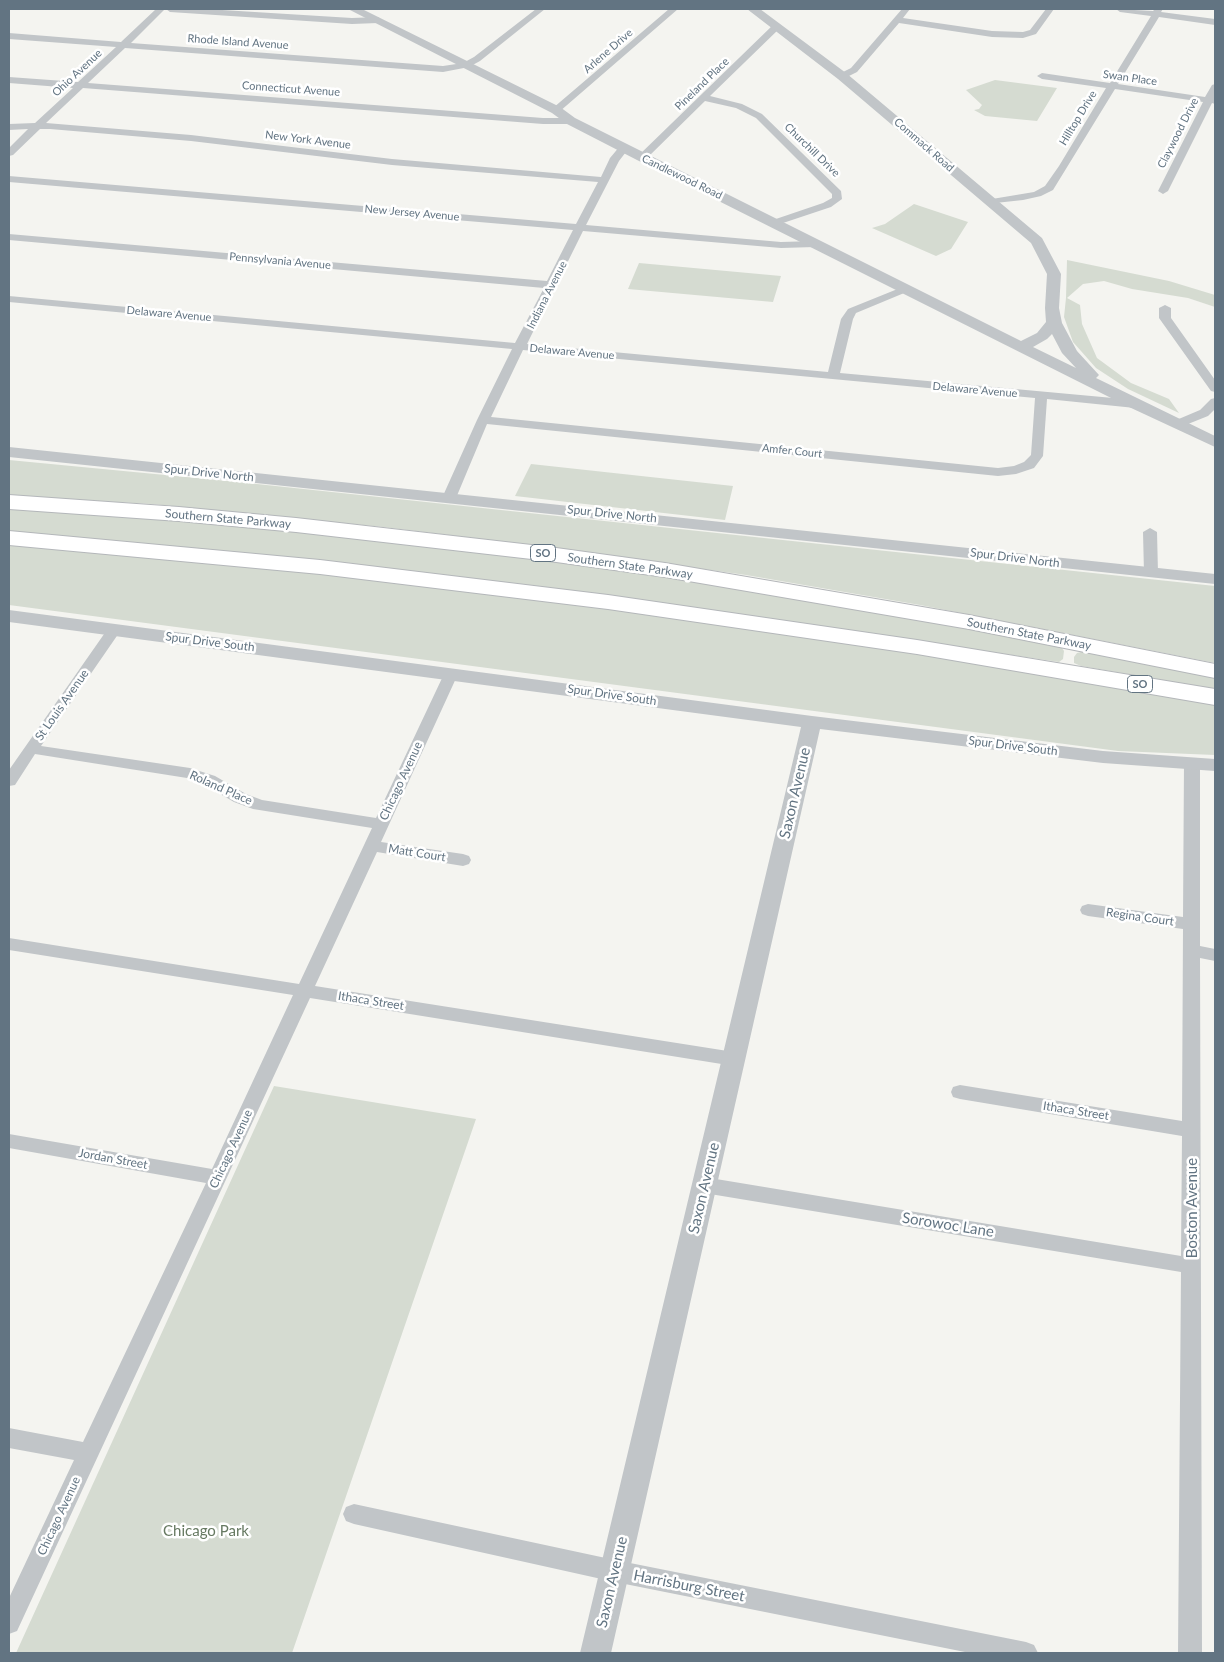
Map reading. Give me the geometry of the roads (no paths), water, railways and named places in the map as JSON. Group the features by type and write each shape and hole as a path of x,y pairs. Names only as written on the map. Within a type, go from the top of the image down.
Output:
{"highway":[{"name":"Southern State Parkway","path":"9,502 179,514 306,526 520,550 665,570 969,622 1215,671"},
{"name":"SO","path":"9,538 301,565 598,601 917,647 1215,697"}],"street":[{"name":"Ohio Avenue","path":"9,152 161,9"},
{"path":"170,9 352,21 378,20"},
{"name":"Candlewood Road","path":"354,9 556,110 571,121 642,158 1017,344"},
{"path":"466,65 477,59 541,9"},
{"name":"Arlene Drive","path":"556,110 674,9"},
{"name":"Commack Road","path":"754,9 842,76 1036,241 1054,274 1052,315"},
{"path":"842,76 854,70 906,9"},
{"path":"896,20 992,34 1023,35 1033,32 1050,9"},
{"path":"1120,9 1158,11 1215,22"},
{"name":"Hilltop Drive","path":"990,202 1037,194 1049,188 1158,11"},
{"name":"Pineland Place","path":"642,158 777,26"},
{"name":"Rhode Island Avenue","path":"9,36 443,69 466,65"},
{"name":"Swan Place","path":"1042,76 1212,101"},
{"name":"Connecticut Avenue","path":"9,80 543,121 571,121"},
{"name":"Claywood Drive","path":"1163,190 1212,101 1215,87"},
{"name":"Churchill Drive","path":"704,98 738,106 759,116 837,193 837,199 827,205 774,223"},
{"name":"New York Avenue","path":"9,127 50,126 205,140 392,162 605,180"},
{"name":"Indiana Avenue","path":"449,498 483,420 614,160 624,148"},
{"name":"New Jersey Avenue","path":"9,179 781,245 815,244"},
{"name":"Pennsylvania Avenue","path":"9,237 552,285"},
{"path":"833,377 848,319 852,312 905,289"},
{"name":"Delaware Avenue","path":"9,299 1135,404"},
{"path":"1165,308 1164,314 1167,322 1215,388"},
{"path":"1017,344 1042,336 1052,315"},
{"path":"1052,315 1070,353 1096,384"},
{"path":"1017,344 1215,442"},
{"name":"Amfer Court","path":"483,420 998,472 1016,470 1029,464 1037,456 1041,396"},
{"path":"1178,424 1204,413 1215,402"},
{"name":"Spur Drive North","path":"9,452 832,537 1215,579"},
{"path":"1150,532 1151,573"},
{"name":"Spur Drive South","path":"9,616 812,722 1103,757 1215,765"},
{"name":"St Louis Avenue","path":"9,781 114,630"},
{"name":"Chicago Avenue","path":"9,1623 218,1178 450,674"},
{"name":"Saxon Avenue","path":"595,1653 812,722"},
{"name":"Roland Place","path":"31,749 190,773 209,780 240,798 259,805 381,824"},
{"name":"Boston Avenue","path":"1190,1653 1192,763"},
{"name":"Matt Court","path":"371,846 462,860"},
{"name":"Regina Court","path":"1088,910 1191,924"},
{"name":"Ithaca Street","path":"9,944 734,1059"},
{"path":"1193,951 1215,955"},
{"name":"Ithaca Street","path":"960,1092 1192,1130"},
{"name":"Jordan Street","path":"9,1141 218,1178"},
{"name":"Sorowoc Lane","path":"704,1185 1192,1266"},
{"path":"9,1438 88,1453"},
{"name":"Harrisburg Street","path":"354,1514 615,1571 1026,1653"}],"park label":[{"name":"Chicago Park","path":"206,1531"}]}
